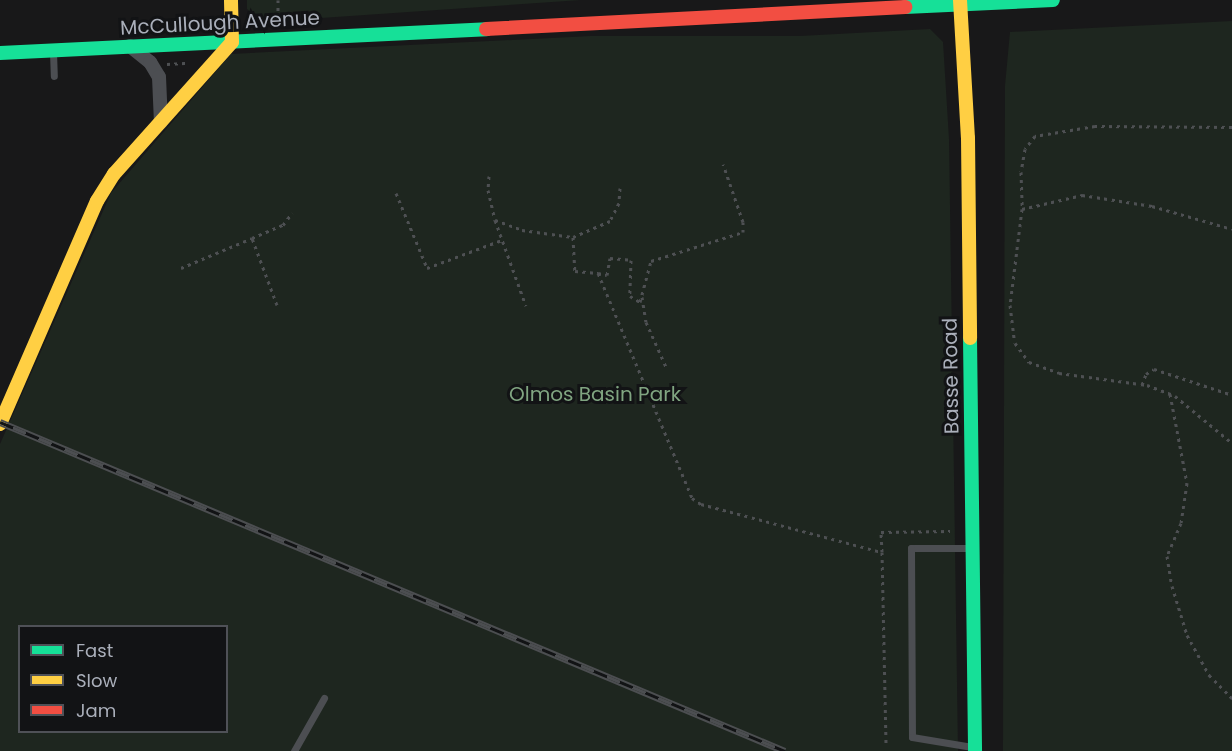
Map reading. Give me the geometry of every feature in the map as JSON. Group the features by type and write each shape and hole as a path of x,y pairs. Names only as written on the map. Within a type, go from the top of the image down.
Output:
{"main road":[{"path":"0,424 97,201 114,174 232,42 231,0"},
{"name":"McCullough Avenue","path":"0,53 1053,0"},
{"name":"Basse Road","path":"960,3 968,138 975,749"}],"street":[{"path":"130,46 150,62 159,77 161,122"}],"lane":[{"path":"53,50 54,76"},
{"path":"973,548 911,548 912,737 975,749"},
{"path":"294,751 324,698"}],"path":[{"path":"278,0 278,23"},
{"path":"163,67 189,63"},
{"path":"1232,127 1095,126 1035,136 1025,149 1022,209 1010,295 1015,343 1029,362 1059,373 1142,385 1170,394 1232,443"},
{"path":"573,237 575,271 607,275 610,258 631,260 630,296 640,302 651,261 743,232 743,222 723,164"},
{"path":"489,176 488,190 495,220 526,306"},
{"path":"495,220 522,230 573,237 610,221 619,203 620,188"},
{"path":"396,193 427,268 502,240"},
{"path":"1022,209 1082,195 1152,206 1232,230"},
{"path":"181,267 283,225 292,213"},
{"path":"252,238 277,305"},
{"path":"598,273 693,498 701,504 882,552"},
{"path":"642,295 646,322 667,369"},
{"path":"1142,385 1146,374 1154,369 1232,395"},
{"path":"1170,394 1187,483 1181,523 1167,556 1172,586 1187,635 1209,675 1232,698"},
{"path":"886,744 881,532 950,531"}],"green space":[{"path":"247,0 581,0 263,22 247,9"},
{"path":"1232,21 1232,751 1003,751 1005,86 1010,32"},
{"name":"Olmos Basin Park","path":"930,29 943,42 949,139 958,751 0,751 0,444 111,193 231,54 591,36 800,36"}],"railway":[{"path":"0,422 785,751"}],"traffic: fast":[{"path":"905,7 1053,0"},
{"path":"0,53 486,29"},
{"path":"970,338 975,751"}],"traffic: slow":[{"path":"0,424 97,201 114,174 232,42 231,0"},
{"path":"960,0 968,138 970,338"}],"traffic: jam":[{"path":"486,29 905,7"}]}
